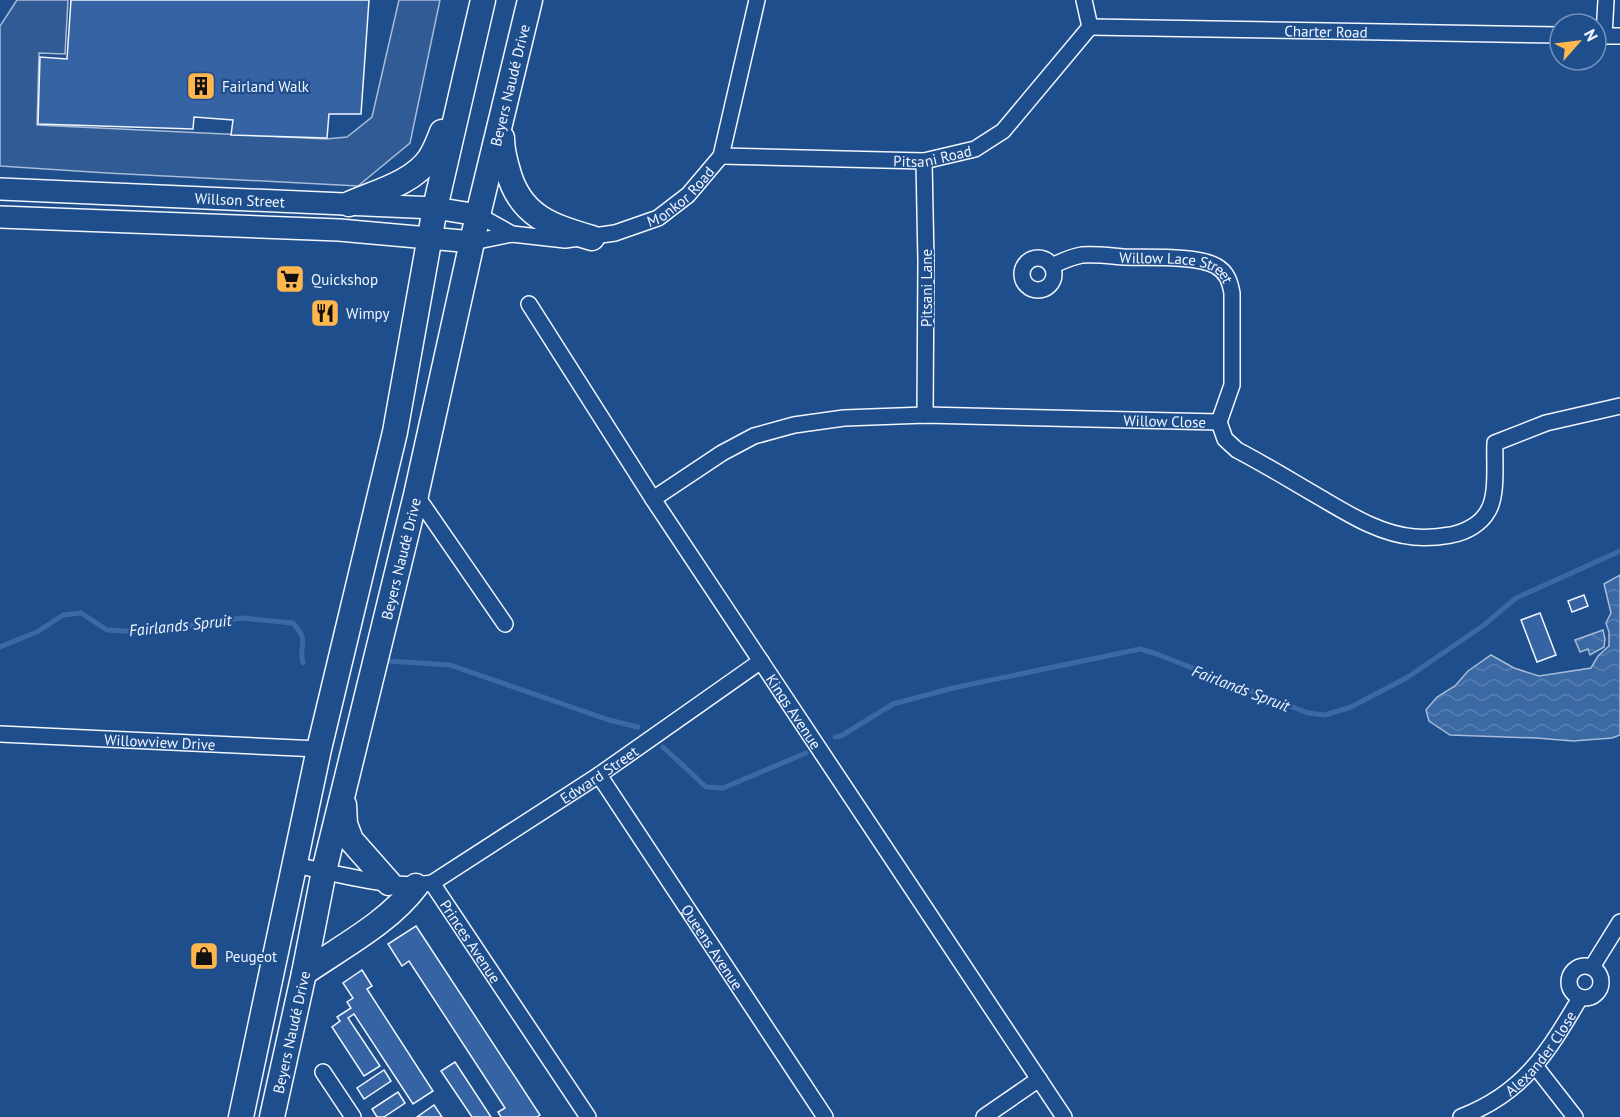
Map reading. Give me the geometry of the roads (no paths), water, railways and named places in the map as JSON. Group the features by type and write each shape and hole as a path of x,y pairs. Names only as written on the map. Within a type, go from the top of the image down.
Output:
{"main road":[{"name":"Beyers Naudé Drive","path":"241,1117 319,749 395,432 435,208 483,0"},
{"name":"Beyers Naudé Drive","path":"272,1117 324,871 416,495 478,215 530,0"},
{"path":"349,204 405,180 431,157 444,129 476,26"},
{"path":"503,115 502,143 505,162 514,190 521,201 532,213 557,228 592,238"},
{"path":"343,797 345,824 351,840 389,883"},
{"path":"304,973 386,918 424,884"}],"street":[{"name":"Monkor Road","path":"472,242 512,234 566,240 615,233 658,218 688,195 721,156 757,0"},
{"path":"1084,0 1090,27"},
{"name":"Pitsani Road","path":"721,156 924,161 975,149 1003,131 1090,27"},
{"name":"Charter Road","path":"1090,27 1548,35"},
{"name":"Pitsani Lane","path":"924,161 925,415"},
{"name":"Willson Street","path":"0,189 435,208 478,215"},
{"name":"Monkor Road","path":"478,215 512,234"},
{"name":"Willson Street","path":"0,217 339,230 429,240 472,242"},
{"name":"Willow Lace Street","path":"1052,266 1065,259 1086,255 1197,261 1218,267 1224,272 1230,282 1232,293 1232,386 1219,422"},
{"name":"Kings Avenue","path":"529,304 653,499 1064,1117"},
{"name":"Willow Close","path":"653,499 738,444 771,431 844,417 925,415 1219,422 1225,439 1237,450 1357,519 1401,535 1440,537 1472,528 1490,510 1493,496 1495,443 1546,423 1620,406"},
{"path":"416,495 505,624"},
{"name":"Edward Street","path":"424,884 599,775 761,660"},
{"name":"Willowview Drive","path":"0,734 319,749"},
{"name":"Queens Avenue","path":"599,775 825,1117"},
{"path":"296,865 389,883 424,884"},
{"name":"Princes Avenue","path":"424,884 588,1117"},
{"path":"1592,967 1620,922"},
{"path":"1579,967 1592,967 1601,977 1600,990 1589,998 1580,998 1570,990 1570,976 1579,967"},
{"name":"Alexander Close","path":"1461,1117 1488,1106 1536,1067 1557,1038 1580,998"},
{"path":"1536,1067 1575,1117"},
{"path":"323,1072 353,1117"},
{"path":"984,1117 1039,1079"}],"water":[{"path":"1620,575 1620,735 1612,738 1573,741 1450,735 1429,721 1426,710 1437,697 1455,686 1468,671 1491,655 1514,668 1539,676 1591,668 1598,656 1609,646 1609,632 1606,623 1611,613 1604,584"},
{"path":"1603,630 1604,647 1590,655 1588,649 1580,652 1575,640"}],"waterway":[{"name":"Fairlands Spruit","path":"835,737 841,736 893,704 953,688 1140,649 1308,713 1325,715 1351,707 1408,677 1484,625 1516,598 1620,551"},
{"name":"Fairlands Spruit","path":"0,647 37,632 63,615 81,613 107,630 143,632 242,618 293,623 303,639 303,663"},
{"name":"Fairlands Spruit","path":"388,661 450,665 609,720 638,727"},
{"name":"Fairlands Spruit","path":"663,747 706,787 723,788 806,753"}],"place":[{"name":"Fairland Walk","path":"201,86"},
{"name":"Quickshop","path":"290,279"},
{"name":"Wimpy","path":"325,313"},
{"name":"Peugeot","path":"204,956"}]}
